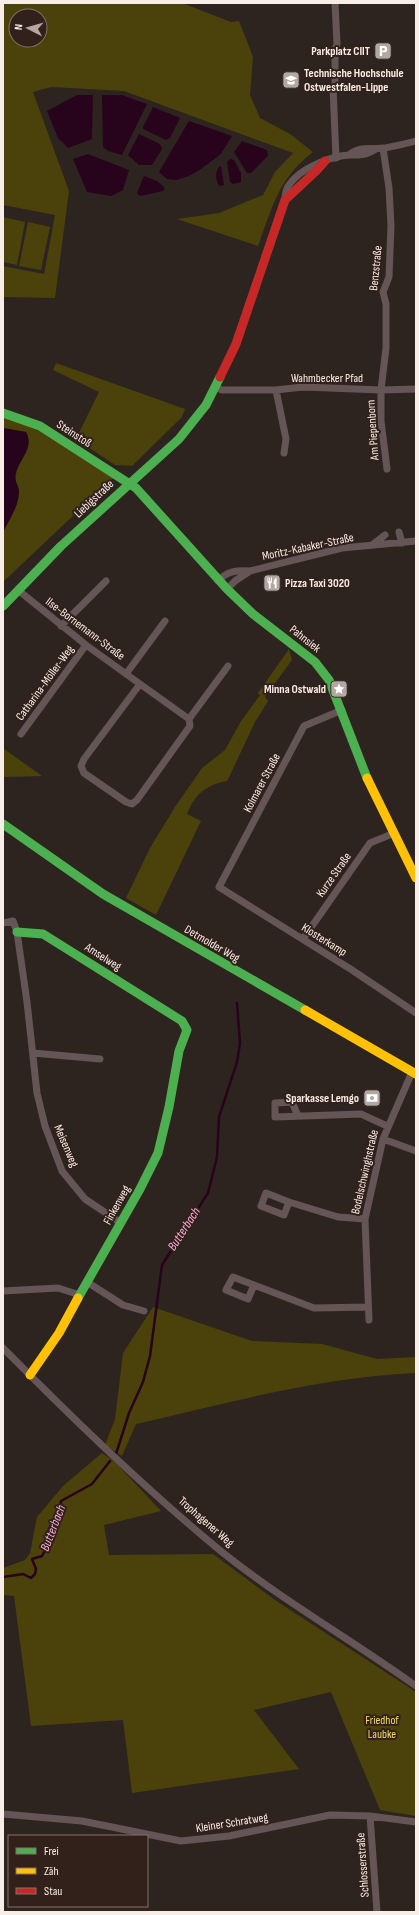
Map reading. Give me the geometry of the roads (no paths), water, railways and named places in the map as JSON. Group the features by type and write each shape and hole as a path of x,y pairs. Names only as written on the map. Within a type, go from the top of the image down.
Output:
{"street":[{"path":"335,3 337,44 335,50 335,84 333,87 336,158"},
{"name":"Liebigstraße","path":"3,606 61,546 128,483 179,439 201,410 214,389 236,344 285,200 301,178 321,168 325,161 349,155 353,151 365,148 379,149 416,141"},
{"name":"Benzstraße","path":"379,149 389,188 391,226 389,277 383,292 386,304 386,348 381,390"},
{"name":"Wahmbecker Pfad","path":"214,389 276,390 302,386 381,390 416,389"},
{"path":"276,390 286,439 284,453"},
{"name":"Am Piepenborn","path":"381,390 381,421 387,469"},
{"name":"Steinstoß","path":"3,413 40,426 128,483"},
{"name":"Pahnsiek","path":"128,483 153,505 227,589 253,614 315,662 329,680 342,710 370,786 392,834 416,878"},
{"path":"399,532 402,543"},
{"name":"Moritz-Kabaker-Straße","path":"371,546 384,535"},
{"name":"Moritz-Kabaker-Straße","path":"218,580 225,573 238,570 250,571 342,548 416,541"},
{"name":"Moritz-Kabaker-Straße","path":"227,589 235,581 250,571"},
{"path":"61,626 106,581"},
{"name":"Ilse-Bornemann-Straße","path":"18,590 86,646 189,719"},
{"path":"126,674 165,621"},
{"name":"Catharina-Möller-Weg","path":"21,734 86,646"},
{"path":"140,684 84,759 81,766 84,773 126,802 132,804 137,800 190,726 189,719 228,666"},
{"name":"Kolmarer Straße","path":"219,887 304,726 342,710"},
{"name":"Detmolder Weg","path":"3,824 103,894 414,1073"},
{"name":"Kurze Straße","path":"303,939 370,843 392,834"},
{"name":"Klosterkamp","path":"219,887 270,920 303,939 416,1013"},
{"path":"3,923 13,921 17,932"},
{"name":"Amselweg","path":"17,932 43,934 182,1021 187,1030"},
{"name":"Meisenweg","path":"17,932 34,1053 37,1093 45,1126 62,1171 85,1199 121,1223"},
{"name":"Finkenweg","path":"30,1375 59,1333 121,1223 158,1153 169,1107 179,1051 187,1030"},
{"path":"34,1053 100,1059"},
{"name":"Bodelschwinghstraße","path":"369,1320 365,1219 387,1126 414,1073"},
{"path":"298,1116 361,1114 387,1126"},
{"path":"383,1139 416,1151"},
{"path":"289,1202 338,1217 365,1219"},
{"path":"87,1282 123,1304 144,1311"},
{"path":"254,1285 314,1308 368,1307"},
{"path":"3,1291 58,1288 80,1295"},
{"name":"Trophagener Weg","path":"3,1348 102,1446 222,1551 272,1590 416,1686"},
{"name":"Kleiner Schratweg","path":"3,1814 82,1821 181,1841 229,1836 330,1815 370,1816 416,1822"},
{"name":"Schlosserstraße","path":"370,1816 377,1912"}],"waterway":[{"name":"Butterbach","path":"116,1454 129,1413 143,1382 150,1356 162,1265 208,1193 217,1157 219,1117 237,1062 240,1043 237,1003"},
{"name":"Butterbach","path":"3,1577 23,1574 31,1578 35,1574 36,1569 32,1559 42,1556 47,1547 49,1529 60,1510 61,1501 92,1484 110,1461"}],"place":[{"name":"Parkplatz CIIT","path":"383,51"},
{"name":"Technische Hochschule Ostwestfalen-Lippe","path":"291,80"},
{"name":"Pizza Taxi 3020","path":"272,583"},
{"name":"Minna Ostwald","path":"339,689"},
{"name":"Sparkasse Lemgo","path":"372,1098"}],"park label":[{"name":"Friedhof Laubke","path":"382,1727"}]}
